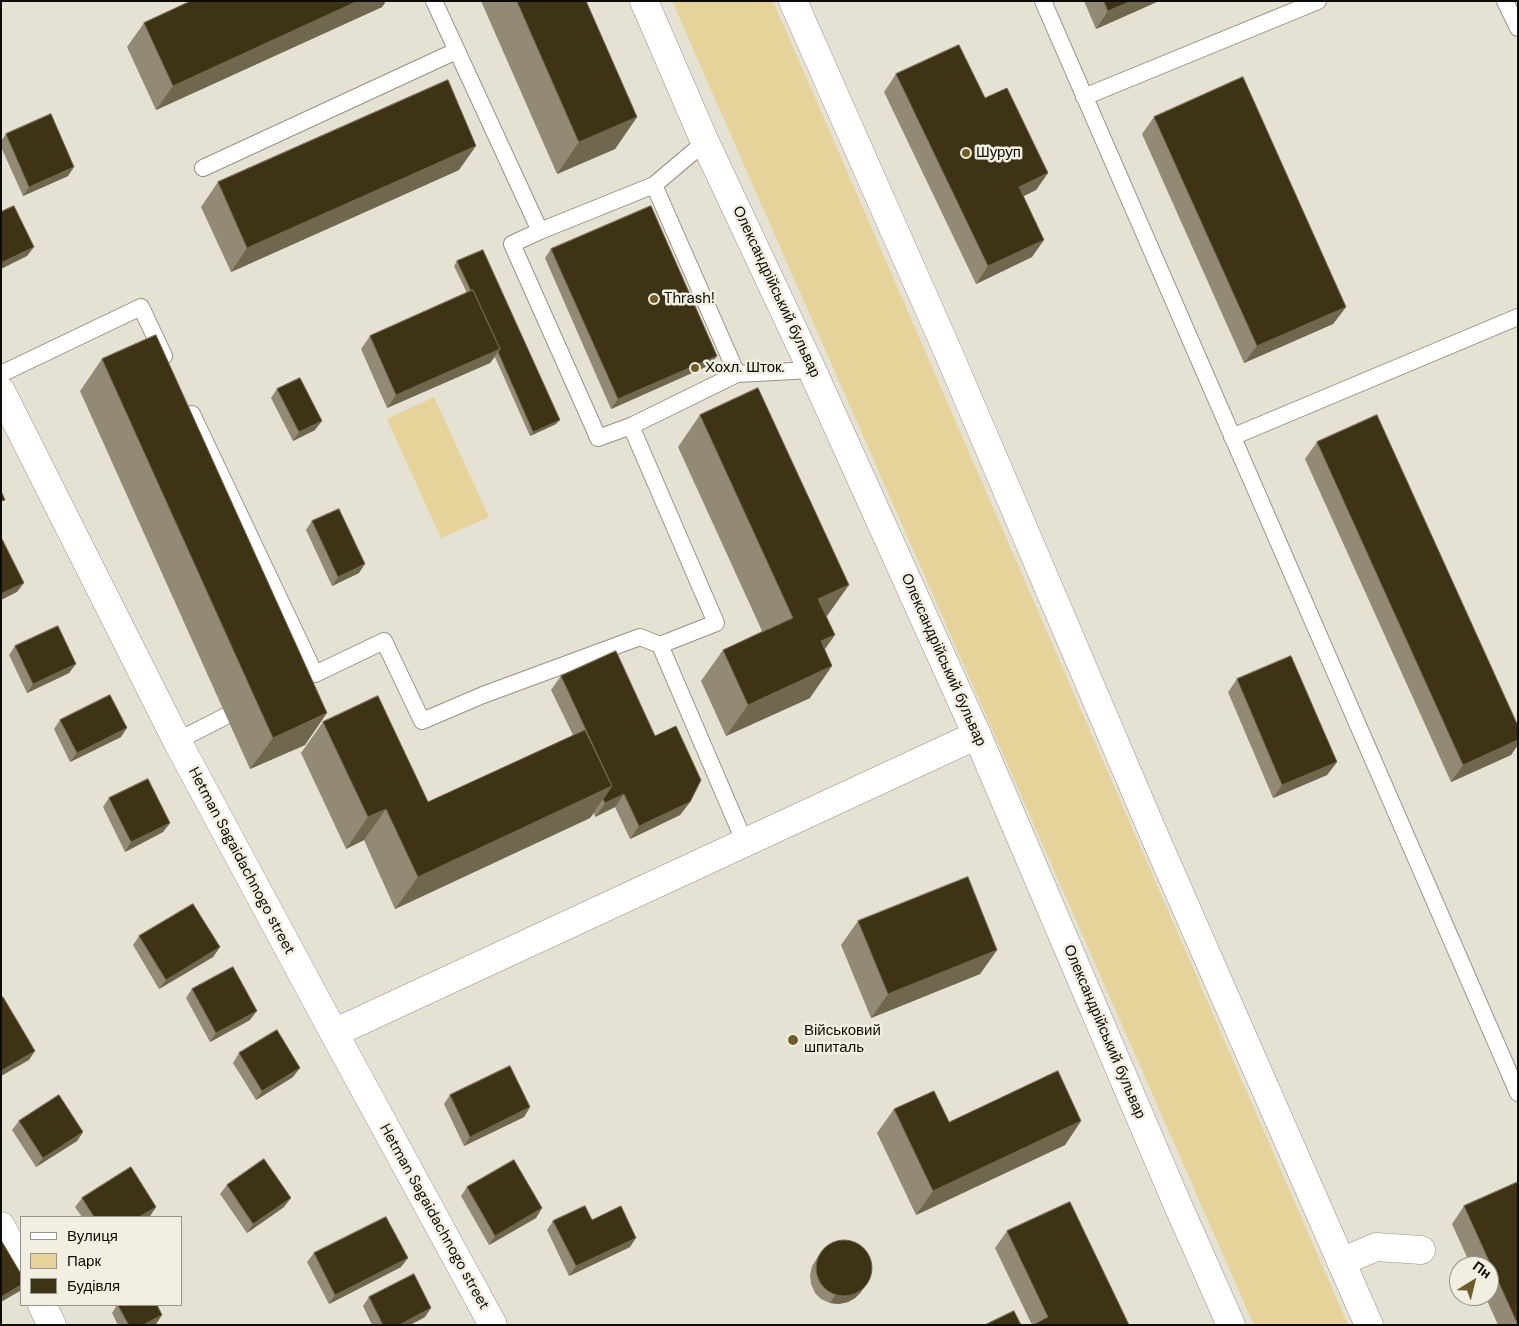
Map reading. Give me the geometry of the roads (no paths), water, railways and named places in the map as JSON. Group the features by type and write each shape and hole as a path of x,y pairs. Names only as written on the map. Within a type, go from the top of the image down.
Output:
{"main road":[{"name":"Олександрійський бульвар","path":"644,1 705,142 812,370 977,735 1231,1325"},
{"path":"793,1 948,352 1166,862 1369,1325"},
{"name":"Hetman Sagaidachnogo street","path":"1,391 177,741 493,1325"},
{"path":"334,1033 977,735"},
{"path":"1,1226 20,1263"},
{"path":"1341,1262 1376,1247 1421,1250"},
{"path":"42,1306 52,1325"}],"lane":[{"path":"434,1 540,231"},
{"path":"1043,1 1518,1093"},
{"path":"1084,97 1318,1"},
{"path":"1506,1 1518,28"},
{"path":"203,168 456,51"},
{"path":"705,142 654,185 512,244 598,438 631,426 737,374 812,370"},
{"path":"654,185 737,374"},
{"path":"1,374 141,307 170,370"},
{"path":"1232,437 1518,317"},
{"path":"183,396 315,674"},
{"path":"297,682 384,641 422,721 482,695 640,637 660,645 716,623 631,426"},
{"path":"660,645 745,843"},
{"path":"177,741 226,716"}],"place":[{"name":"Шуруп","path":"966,153"},
{"name":"Thrash!","path":"654,299"},
{"name":"Хохл. Шток.","path":"695,368"},
{"name":"Військовий шпиталь","path":"793,1040"}]}
